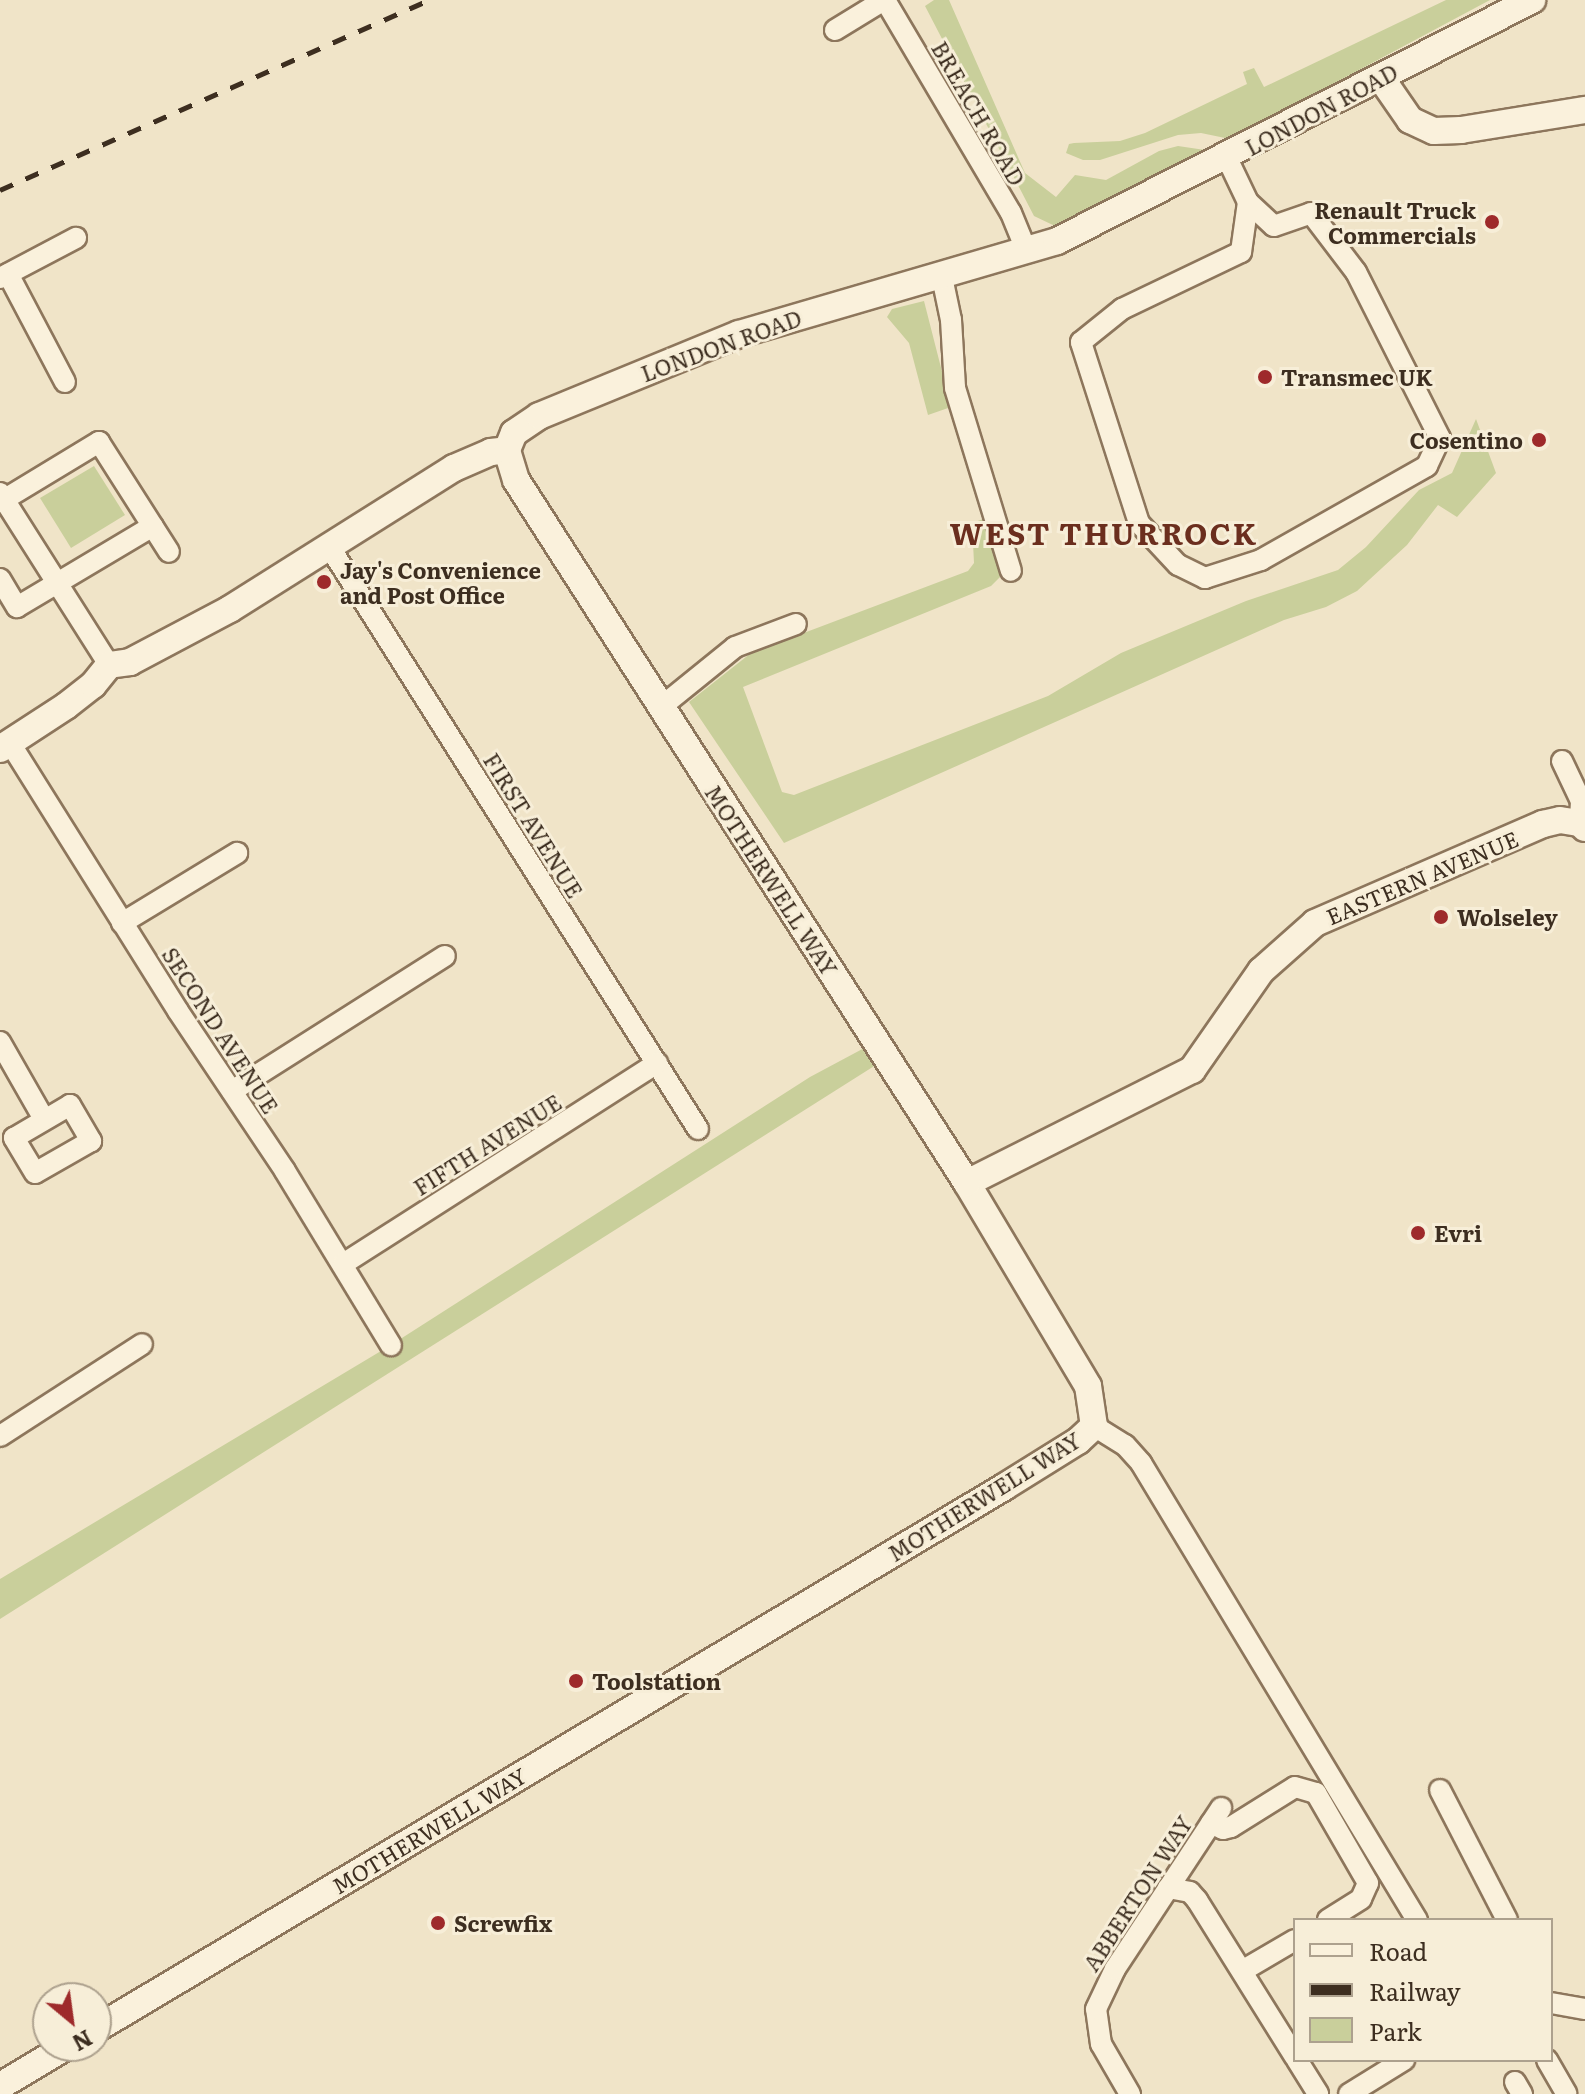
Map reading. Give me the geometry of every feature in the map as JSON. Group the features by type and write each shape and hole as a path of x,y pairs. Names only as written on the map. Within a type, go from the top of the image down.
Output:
{"street":[{"name":"BREACH ROAD","path":"835,30 884,0 1011,213 1027,252"},
{"name":"LONDON ROAD","path":"507,450 514,433 539,416 739,334 1027,252 1085,229 1532,0"},
{"path":"1381,78 1410,120 1434,131 1461,130 1585,110"},
{"path":"1227,158 1248,202 1274,226 1311,213 1356,272 1440,438 1427,466 1261,560 1205,578 1178,565 1139,523 1081,342 1122,309 1241,252 1248,202"},
{"path":"65,382 4,276 76,238"},
{"path":"942,277 951,320 955,388 1011,571"},
{"path":"109,665 1,498 99,442 169,552"},
{"path":"5,746 79,697 109,665 130,662 197,627 454,468 491,452 507,450"},
{"name":"MOTHERWELL WAY","path":"112,2019 1004,1487 1078,1441 1094,1426 1088,1386 967,1183 516,480 507,450"},
{"path":"0,579 17,607 153,526"},
{"name":"FIRST AVENUE","path":"329,546 698,1129"},
{"path":"661,707 735,647 796,624"},
{"name":"SECOND AVENUE","path":"5,746 232,1091 391,1345"},
{"path":"1562,761 1581,801 1583,826"},
{"name":"EASTERN AVENUE","path":"967,1183 1192,1070 1261,971 1315,923 1543,824 1560,820 1583,826"},
{"path":"122,923 237,853"},
{"path":"232,1091 445,956"},
{"path":"0,1042 44,1119"},
{"name":"FIFTH AVENUE","path":"343,1264 657,1063"},
{"path":"0,1436 142,1344"},
{"path":"1094,1426 1125,1445 1141,1463 1197,1551 1416,1918"},
{"name":"ABBERTON WAY","path":"1130,2094 1101,2044 1096,2009 1102,1990 1216,1815 1223,1829 1295,1787 1316,1793 1368,1883 1361,1899 1331,1918"},
{"path":"1440,1790 1506,1918"},
{"path":"1168,1888 1190,1892 1293,2054"},
{"path":"1242,1971 1293,1941"},
{"path":"1553,2003 1585,2009"},
{"path":"0,2086 40,2062"},
{"path":"1298,2062 1318,2094"},
{"path":"1349,2094 1401,2062"},
{"path":"1548,2062 1567,2094"}],"green space":[{"path":"934,0 949,0 1025,173 1056,197 1075,175 1106,180 1159,151 1178,146 1205,150 1118,198 1055,226 1034,216 925,6"},
{"path":"1446,0 1490,0 1230,139 1201,133 1178,135 1100,160 1083,160 1066,153 1069,144 1120,141 1145,133 1247,84 1243,72 1254,68 1264,87"},
{"path":"924,301 951,407 928,415 909,343 887,317 892,309"},
{"path":"1476,419 1496,473 1457,517 1438,505 1407,545 1357,591 1326,607 1284,620 784,843 689,702 751,653 968,571 974,563 972,523 989,517 1004,573 991,586 743,687 782,792 794,795 1048,696 1121,653 1246,601 1338,570 1366,547 1419,490 1452,473"},
{"path":"94,466 125,515 71,548 40,498"},
{"path":"868,1046 879,1063 0,1619 0,1579 391,1345 810,1077"}],"railway":[{"path":"0,190 428,0"}],"place":[{"name":"Renault Truck Commercials","path":"1492,222"},
{"name":"Transmec UK","path":"1265,377"},
{"name":"Cosentino","path":"1539,440"},
{"name":"Jay's Convenience and Post Office","path":"324,582"},
{"name":"Wolseley","path":"1441,917"},
{"name":"Evri","path":"1418,1233"},
{"name":"Toolstation","path":"576,1681"},
{"name":"Screwfix","path":"438,1923"}],"district":[{"name":"WEST THURROCK","path":"1104,532"}]}
